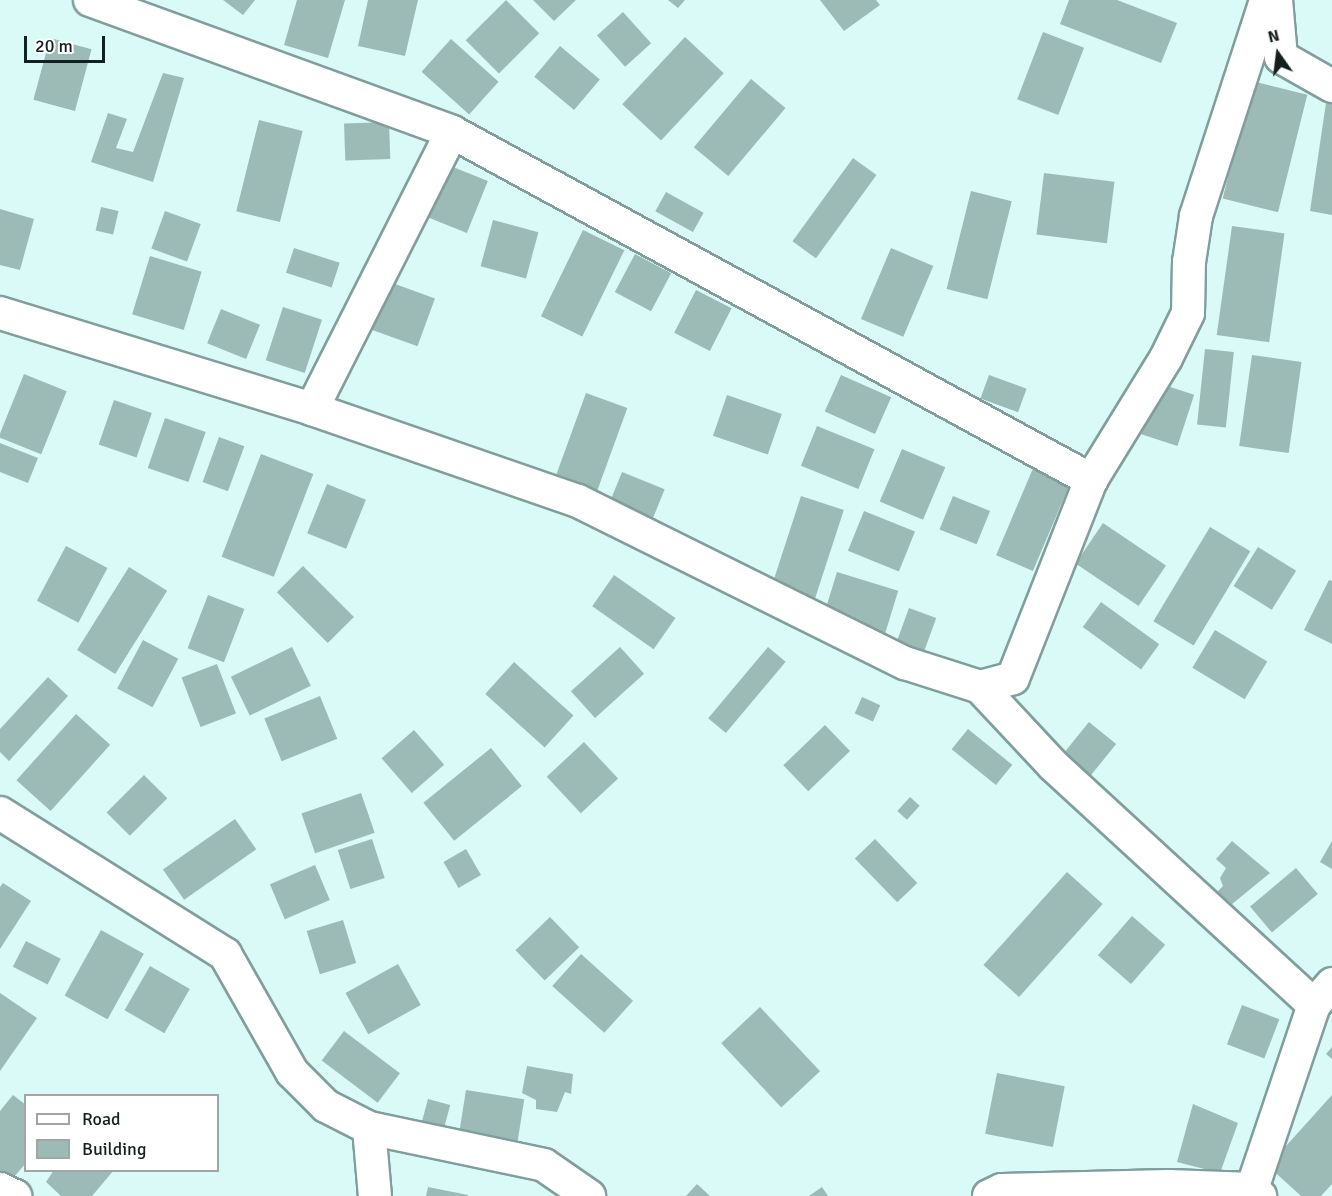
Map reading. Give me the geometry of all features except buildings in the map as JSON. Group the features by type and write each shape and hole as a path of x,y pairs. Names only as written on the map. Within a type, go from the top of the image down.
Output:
{"street":[{"path":"90,0 452,132 1091,480"},
{"path":"980,687 1013,678 1091,480 1166,358 1188,314 1189,262 1196,216 1266,0"},
{"path":"1276,0 1281,57 1332,87"},
{"path":"312,409 452,132"},
{"path":"0,313 312,409 578,501 905,663 980,687 1054,766 1323,994 1256,1192 1002,1190 989,1196"},
{"path":"0,813 225,954 292,1072 326,1106 369,1128 544,1165 589,1196"},
{"path":"369,1128 375,1196"},
{"path":"0,1189 15,1196"}]}
